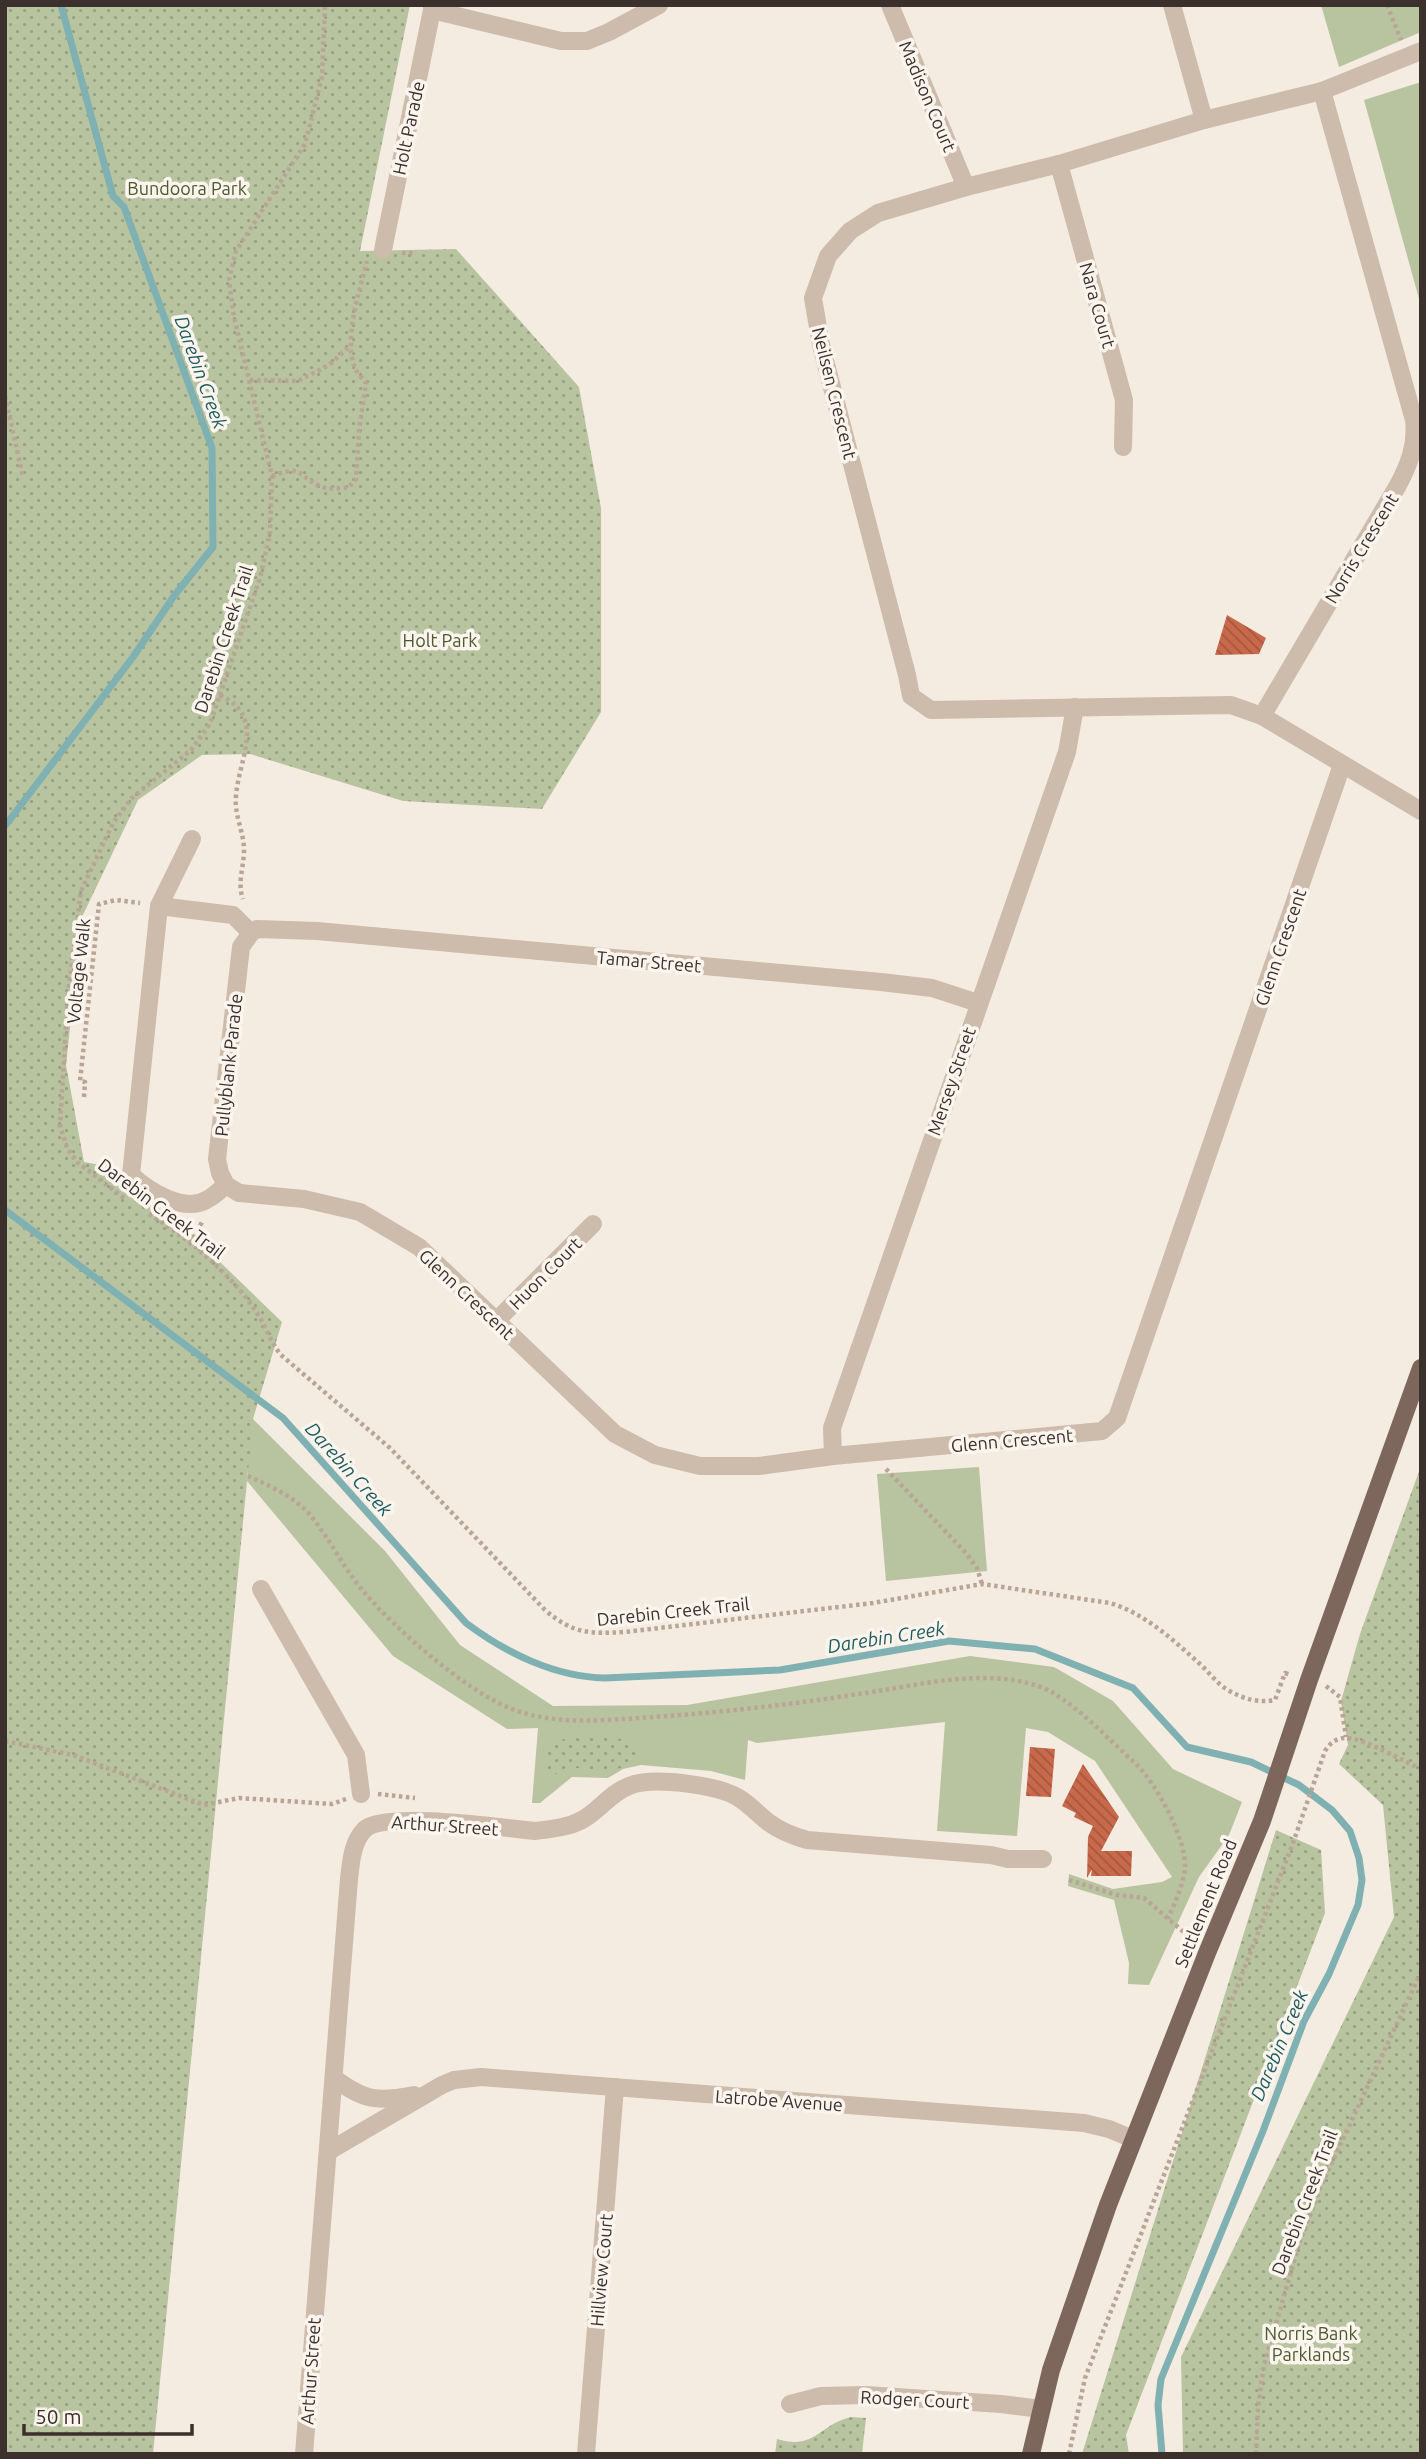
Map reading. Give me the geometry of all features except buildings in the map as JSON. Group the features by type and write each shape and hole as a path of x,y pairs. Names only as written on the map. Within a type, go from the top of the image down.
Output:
{"main road":[{"name":"Settlement Road","path":"1031,2454 1041,2409 1070,2312 1133,2139 1262,1821 1309,1680 1421,1368"}],"street":[{"path":"433,8 561,41 587,41 659,5"},
{"name":"Madison Court","path":"890,5 965,187"},
{"path":"1172,5 1204,120"},
{"name":"Holt Parade","path":"381,253 433,8"},
{"path":"1322,91 1414,54"},
{"name":"Neilsen Crescent","path":"1262,716 1231,705 931,710 911,696 821,345 813,298 828,256 850,231 878,213 965,187 1059,164 1204,120 1322,91"},
{"name":"Norris Crescent","path":"1262,716 1397,487 1411,458 1414,442 1413,420 1322,91"},
{"name":"Nara Court","path":"1059,164 1124,400 1124,447"},
{"name":"Mersey Street","path":"833,1456 832,1428 1067,752 1075,706"},
{"path":"1262,716 1421,811"},
{"name":"Glenn Crescent","path":"226,1185 239,1193 304,1199 360,1212 419,1247 615,1434 655,1455 700,1466 759,1466 833,1456 1102,1431 1117,1418 1342,765"},
{"path":"192,839 159,906 131,1175 146,1188 185,1205 206,1201 226,1185"},
{"path":"159,906 233,915 251,933"},
{"name":"Tamar Street","path":"251,933 257,929 276,928 317,930 881,982 932,988 978,1003"},
{"name":"Pullyblank Parade","path":"226,1185 217,1159 241,947 251,933"},
{"name":"Huon Court","path":"496,1321 593,1224"},
{"path":"261,1589 356,1755 361,1794"},
{"name":"Arthur Street","path":"304,2454 352,1853 366,1828 375,1823 398,1819 535,1831 555,1829 583,1820 629,1786 659,1782 716,1788 728,1792 780,1830 807,1840 991,1855 1008,1859 1043,1859"},
{"name":"Latrobe Avenue","path":"328,2151 425,2093 454,2080 481,2077 1084,2123 1133,2139"},
{"name":"Latrobe Avenue","path":"334,2078 352,2092 377,2099 390,2100 425,2093"},
{"name":"Hillview Court","path":"586,2454 615,2087"},
{"name":"Rodger Court","path":"790,2404 821,2396 866,2395 1041,2409"}],"path":[{"path":"325,8 331,5"},
{"path":"1387,5 1414,54"},
{"name":"Darebin Creek Trail","path":"135,1204 98,1180 77,1162 67,1148 60,1126 68,994 81,891 113,823 132,798 191,750 209,724 260,578 270,533 272,476 234,317 229,279 236,251 305,144 322,77 325,8"},
{"path":"272,476 290,470 302,472 321,487 335,488 348,488 356,478 366,383 355,369 351,345 354,314 381,253 415,253"},
{"path":"250,380 298,381 330,365 351,345"},
{"path":"5,396 23,477"},
{"path":"220,695 233,701 246,721 248,736 236,798 244,849 241,895 247,906"},
{"name":"Voltage Walk","path":"84,1097 85,1082 80,1081 99,904 116,900 159,906"},
{"name":"Darebin Creek Trail","path":"146,1212 223,1272 258,1314 271,1342 281,1355 390,1448 545,1610 569,1628 594,1634 625,1632 873,1603 982,1584 1124,1607 1157,1627 1226,1689 1248,1700 1275,1700 1285,1673 1309,1680"},
{"path":"190,1244 207,1216"},
{"path":"878,1452 888,1473 966,1553 982,1584"},
{"path":"248,1476 282,1492 301,1506 314,1520 341,1563 365,1593 436,1661 508,1708 534,1716 588,1721 696,1714 780,1706 939,1681 987,1679 1040,1686 1058,1696 1147,1774 1163,1800 1177,1834 1185,1868 1168,1920"},
{"path":"1309,1680 1329,1687 1340,1697 1346,1737"},
{"path":"1069,2454 1085,2378 1293,1843 1325,1751 1330,1743 1346,1737 1421,1769"},
{"path":"5,1741 73,1755 204,1805 239,1798 332,1804 361,1794 415,1798"},
{"path":"1069,1880 1118,1895 1144,1898 1207,1953"},
{"name":"Darebin Creek Trail","path":"1256,2454 1258,2407 1265,2365 1300,2241 1322,2184 1421,1972"}],"green space":[{"name":"Bundoora Park","path":"5,5 410,5 360,251 456,249 579,387 601,508 601,712 542,809 403,801 250,754 202,755 138,800 82,917 66,1065 84,1162 106,1166 188,1231 282,1322 253,1419 153,2454 5,2454"},
{"path":"1321,5 1421,5 1421,32 1339,67"},
{"path":"1421,82 1421,306 1364,100"},
{"path":"5,1239 253,1419 385,1551 460,1645 553,1706 687,1705 970,1656 1054,1667 1113,1701 1173,1769 1242,1802 1229,1835 1199,1877 1149,1985 1128,1984 1129,1963 1114,1900 1068,1886 1069,1874 1113,1889 1162,1882 1172,1877 1095,1761 1048,1732 1026,1728 1017,1836 937,1831 945,1722 757,1743 748,1740 745,1780 711,1771 641,1765 623,1769 608,1778 572,1777 540,1803 532,1803 538,1728 507,1729 393,1656 247,1481 248,1472"},
{"name":"Norris Bank Parklands","path":"1421,1466 1421,2454 1183,2454 1181,2357 1394,1917 1383,1805 1339,1764 1348,1745 1341,1701 1360,1634"},
{"path":"979,1467 987,1571 886,1581 877,1474"},
{"path":"582,1737 631,1742 637,1745 638,1756 614,1770 574,1768 547,1778 545,1750 550,1741"},
{"path":"1276,1830 1321,1850 1325,1913 1126,2435 1129,2454 1082,2454"},
{"path":"851,2417 866,2418 862,2454 775,2454 777,2439 800,2442 840,2420"}],"waterway":[{"name":"Darebin Creek","path":"5,826 213,547 212,448 124,207 113,196 61,5"},
{"name":"Darebin Creek","path":"5,1210 283,1418 466,1623 514,1653 568,1673 605,1678 780,1670 949,1641 1035,1649 1133,1688 1187,1747 1251,1762 1299,1785 1332,1810 1350,1831 1359,1858 1362,1880 1358,1905 1329,1974 1304,2021 1263,2131 1161,2379 1158,2405 1162,2454"}],"park label":[{"name":"Holt Park","path":"440,640"}]}
